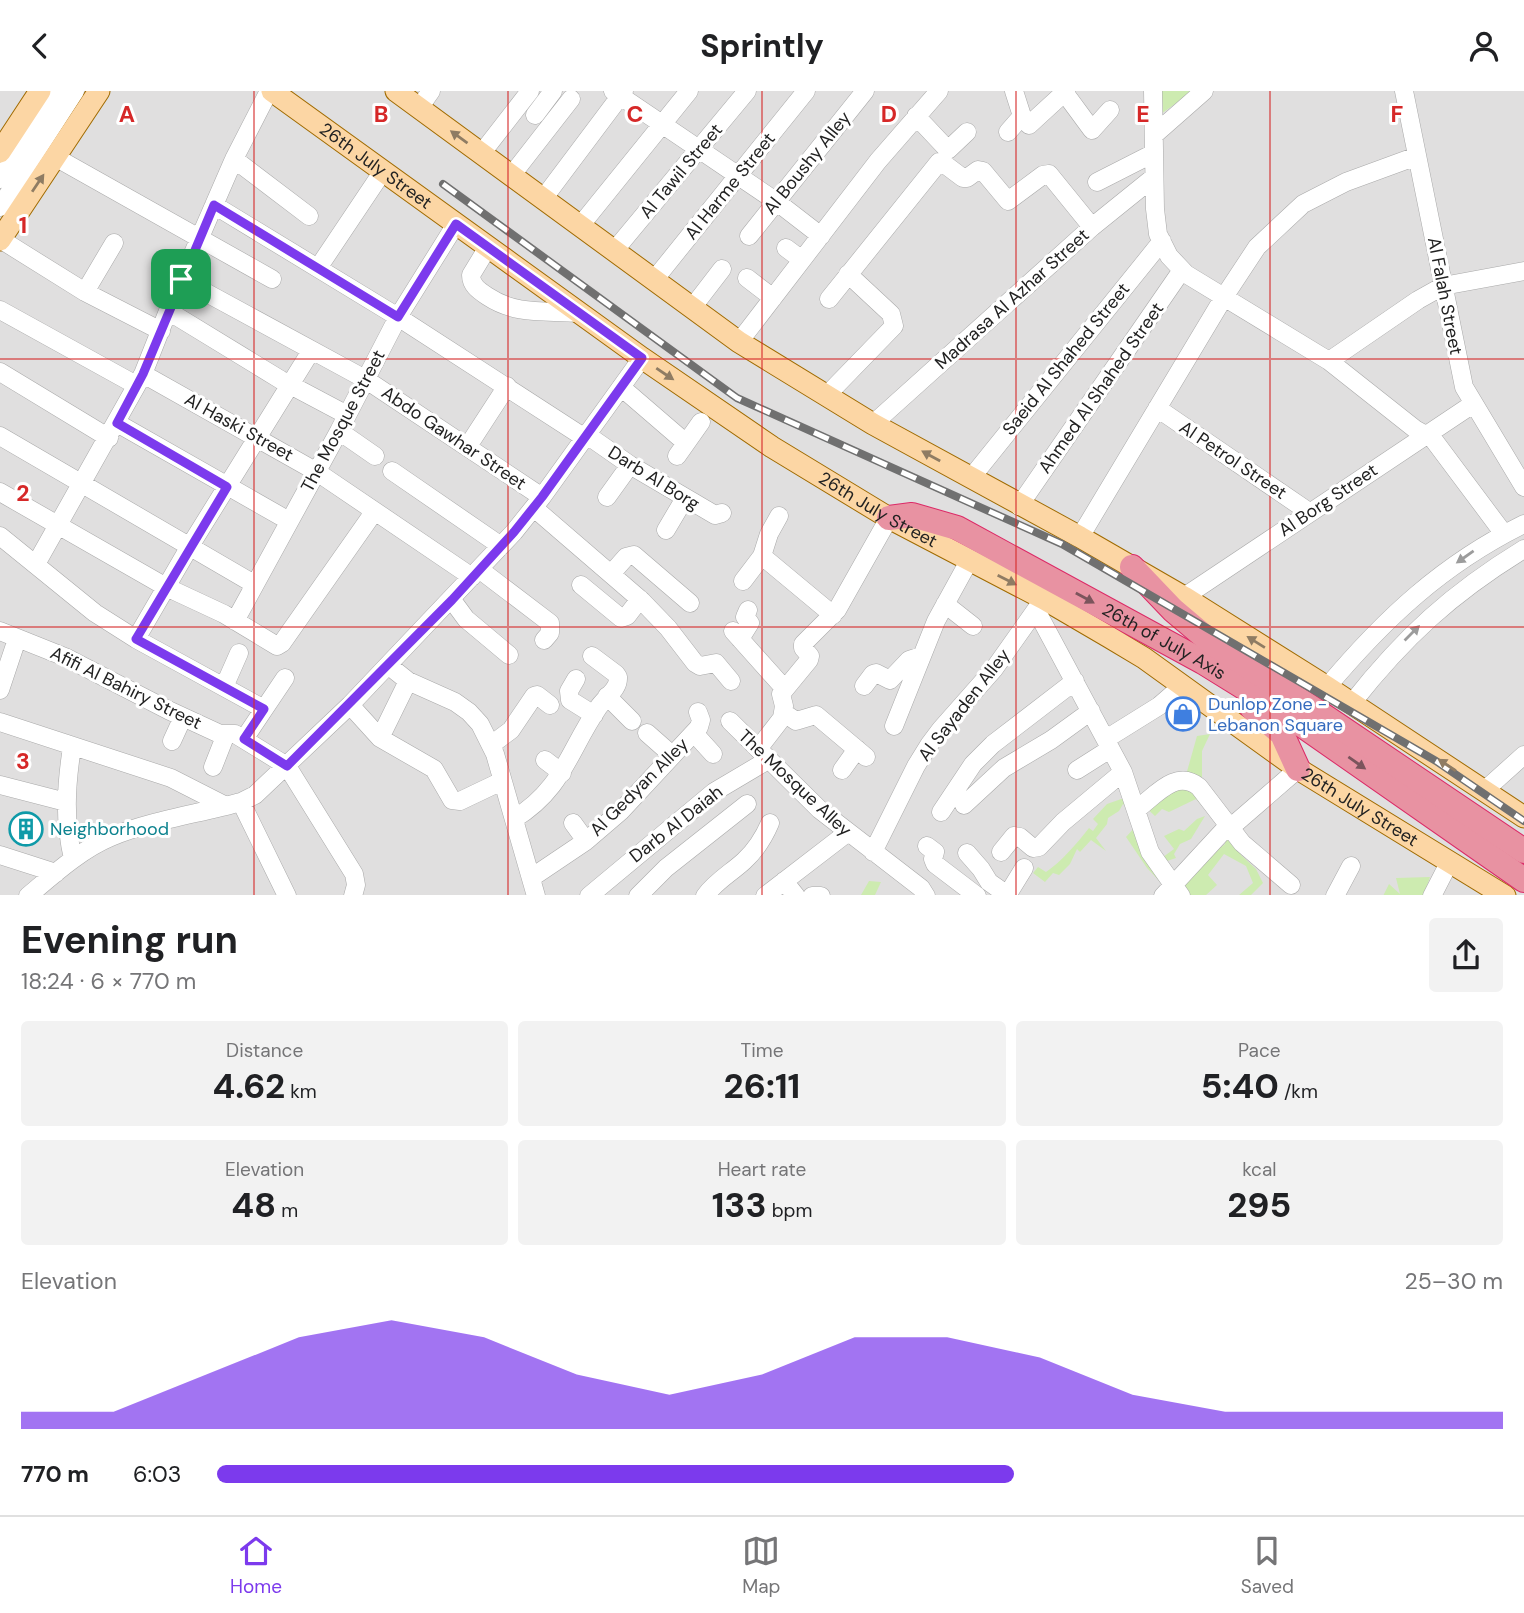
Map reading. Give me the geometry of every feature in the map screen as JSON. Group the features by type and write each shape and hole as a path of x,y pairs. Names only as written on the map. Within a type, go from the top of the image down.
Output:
{"highway":[{"name":"26th of July Axis","path":"889,518 912,515 957,528 1236,681 1308,717 1524,851"},
{"name":"26th of July Axis","path":"1132,567 1172,610 1212,643 1524,880"},
{"path":"1165,642 1275,726 1288,744 1298,769"}],"main road":[{"path":"0,152 40,91"},
{"path":"0,240 99,91"},
{"name":"26th July Street","path":"271,91 642,358 772,447 889,518 970,561 1040,604 1144,658 1298,769 1504,895"},
{"path":"396,91 425,100 481,154 739,342 873,424 1184,597 1352,703 1524,817"},
{"path":"1504,895 1524,891"}],"street":[{"path":"0,179 59,91"},
{"path":"0,207 75,91"},
{"path":"36,565 139,380 234,159 271,91"},
{"path":"481,154 530,91"},
{"path":"535,115 552,91"},
{"path":"580,226 689,91"},
{"name":"Al Tawil Street","path":"614,251 747,91"},
{"name":"Al Harme Street","path":"654,280 806,91"},
{"name":"Al Boushy Alley","path":"750,236 865,91"},
{"path":"739,342 916,115 939,91"},
{"path":"1008,132 1022,117 1014,91"},
{"path":"1153,91 1155,209 1158,234 1169,256 1182,269 1224,297 1329,361 1441,447 1504,534"},
{"path":"1097,182 1154,144 1204,91"},
{"name":"Al Falah Street","path":"1404,91 1464,387 1524,487"},
{"path":"1029,125 1065,92 1092,130 1110,110"},
{"path":"543,199 619,93 698,151 777,202 821,236"},
{"path":"511,176 571,99"},
{"path":"916,115 948,149 967,132"},
{"path":"1080,537 1224,297 1257,247 1303,204 1346,182 1417,156"},
{"path":"55,157 272,279"},
{"path":"234,159 309,216"},
{"path":"829,299 939,162 963,178 978,170 983,171 1008,201 1044,174 1049,174 1092,227"},
{"path":"318,268 383,171"},
{"name":"Madrasa Al Azhar Street","path":"873,424 1092,227 1154,177"},
{"name":"Darb Al Borg","path":"214,205 398,317 630,465 715,515 722,513"},
{"name":"The Mosque Street","path":"235,621 398,317 456,224"},
{"path":"0,240 85,292 161,331"},
{"name":"Saeid Al Shahed Street","path":"971,478 1162,241"},
{"path":"85,292 114,243"},
{"path":"488,247 471,275 475,288 506,306 526,312 579,313"},
{"path":"786,248 802,260"},
{"path":"692,309 722,269"},
{"name":"Ahmed Al Shahed Street","path":"1019,506 1182,269"},
{"path":"1329,361 1443,286 1524,271"},
{"path":"826,396 894,326 891,314 848,274"},
{"path":"747,278 773,298"},
{"name":"Abdo Gawhar Street","path":"181,279 365,379 468,446 538,502 641,600 668,628 695,663 700,666 716,663 731,681"},
{"name":"Al Haski Street","path":"0,310 257,437 317,472 374,512 475,573 550,623 550,633 544,641"},
{"path":"168,311 289,384 343,423 375,456"},
{"path":"136,639 311,351"},
{"path":"40,892 56,873 73,859 108,838 133,829 233,804 256,795 350,705 501,546 538,502 642,358"},
{"path":"0,372 289,521"},
{"path":"468,446 507,386"},
{"path":"621,387 681,449 701,422"},
{"name":"Al Borg Street","path":"1184,597 1473,404"},
{"name":"Al Petrol Street","path":"1157,408 1309,512"},
{"path":"0,436 254,584"},
{"path":"607,497 630,465"},
{"path":"391,471 501,546"},
{"path":"0,492 58,527 277,646 282,643 374,512"},
{"path":"666,530 685,498"},
{"path":"743,581 761,557 779,516"},
{"path":"763,754 784,713 781,694 809,660 810,656 803,644 833,615 889,518"},
{"path":"1327,687 1373,634 1435,578 1475,550 1524,524"},
{"path":"0,536 95,613 136,639 264,709"},
{"path":"1352,703 1394,652 1451,598 1524,549"},
{"path":"611,574 631,555 690,603"},
{"path":"761,557 799,578 833,615"},
{"path":"894,726 921,656 945,604 970,561"},
{"path":"581,585 621,618 627,616 661,578"},
{"path":"452,600 466,619 509,655"},
{"path":"945,604 974,626"},
{"path":"1040,604 1074,681 1123,772 1150,852 1172,892 1224,830 1230,828 1298,769"},
{"name":"Al Sayaden Alley","path":"873,852 929,745 994,669 1040,604"},
{"path":"748,610 745,617 750,623 736,635 784,688"},
{"name":"Afifi Al Bahiry Street","path":"0,631 65,657 220,734 235,736 287,766"},
{"path":"1373,634 1394,652"},
{"path":"0,690 18,639"},
{"path":"224,687 239,653"},
{"path":"514,820 542,798 562,773 594,715 618,685 618,677 592,656"},
{"path":"864,686 874,673 890,680 909,660 921,656"},
{"path":"388,665 408,681 455,702 480,724 491,744 536,895"},
{"path":"213,767 235,736 264,709 285,678"},
{"path":"576,679 569,691 570,700 594,715"},
{"path":"380,738 408,681"},
{"path":"941,812 972,764 992,744 1074,681"},
{"path":"1077,770 1182,686"},
{"path":"491,744 512,730 534,696 537,695 550,705"},
{"path":"607,696 632,721"},
{"path":"350,705 380,738 434,769 448,797 456,801 464,800 502,781"},
{"path":"964,805 1004,768 1051,740 1091,711"},
{"name":"Al Gedyan Alley","path":"531,878 586,841 621,811 699,727 701,720 698,712"},
{"path":"784,713 796,721 816,715 862,753 842,770"},
{"path":"172,741 183,717"},
{"name":"The Mosque Alley","path":"730,721 820,810 923,892"},
{"path":"0,722 171,778 233,804 287,895"},
{"path":"647,733 672,755"},
{"path":"694,733 713,754"},
{"path":"72,747 66,802 73,859"},
{"name":"Darb Al Daiah","path":"589,895 638,842 679,821 763,754"},
{"path":"1485,790 1524,755"},
{"path":"545,760 562,773"},
{"path":"287,766 354,874 356,885 352,895"},
{"path":"1001,852 1014,836 1020,837 1033,848 1039,847 1063,822 1123,772"},
{"path":"1136,810 1174,781 1192,781 1256,857 1291,885"},
{"path":"0,785 66,802"},
{"path":"679,821 673,814 674,810 699,789"},
{"path":"638,895 686,852 747,804"},
{"path":"573,823 586,841"},
{"path":"705,895 722,877 747,859 770,823"},
{"path":"765,895 848,833"},
{"path":"927,846 935,852 935,864 974,893 983,875"},
{"path":"967,853 989,882 1009,895 1024,868"},
{"path":"0,855 56,873"},
{"path":"1432,895 1450,861"},
{"path":"923,892 935,864"},
{"path":"1335,895 1352,866"},
{"path":"783,881 796,895"},
{"path":"812,895 821,895"}],"shaded area":[{"path":"0,91 1524,91 1524,895 0,895"}],"green space":[{"path":"1161,91 1193,91 1161,114"},
{"path":"1210,734 1202,751 1202,785 1186,775 1197,736"},
{"path":"1185,781 1244,850 1241,855 1256,869 1263,883 1251,895 1239,895 1253,883 1246,866 1224,854 1208,875 1217,885 1206,895 1190,895 1178,880 1225,844 1224,830 1196,799 1169,812 1162,809 1155,816 1143,805"},
{"path":"1124,798 1164,886 1147,868 1126,837 1136,826 1123,804 1119,811 1108,818 1107,824 1096,838 1106,851 1091,840 1080,852 1077,849 1070,864 1059,875 1053,873 1045,882 1033,873 1038,867 1046,872 1052,868 1089,828 1093,831 1098,824 1093,819 1107,804"},
{"path":"1205,816 1191,839 1180,844 1174,854 1176,858 1161,863 1159,860 1174,849 1164,836 1179,829 1184,831 1197,819"},
{"path":"1430,877 1424,895 1384,895 1389,884 1400,894 1396,878"},
{"path":"869,881 881,882 875,895 861,895"}],"railway":[{"path":"443,184 737,398 1062,544 1436,761 1524,821"}],"place":[{"name":"Dunlop Zone - Lebanon Square","path":"1183,714"},
{"name":"Neighborhood","path":"26,829"}],"route":[{"path":"214,205 398,317 456,224 642,358 514,532 452,600 287,766 244,739 264,709 136,639 227,487 117,423 143,374 181,279 214,205"}]}
